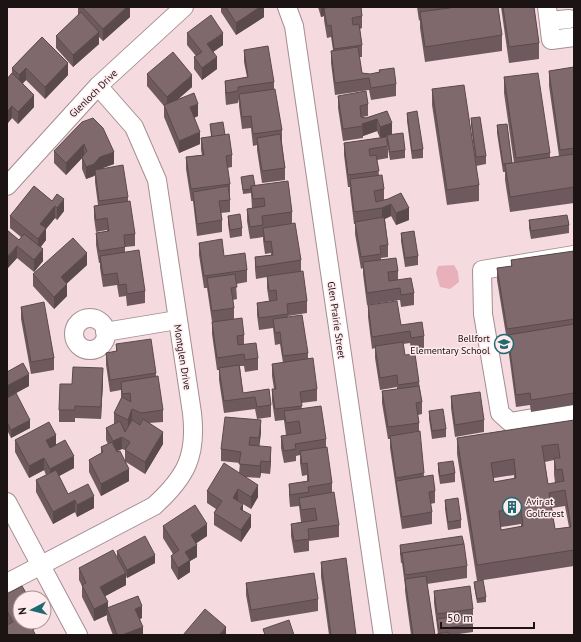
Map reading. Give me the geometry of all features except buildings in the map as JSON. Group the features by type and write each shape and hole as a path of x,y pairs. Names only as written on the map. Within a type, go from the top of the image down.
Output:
{"street":[{"name":"Glenloch Drive","path":"7,186 98,86 184,7"},
{"name":"Glen Prairie Street","path":"287,7 294,26 383,635"},
{"path":"569,19 548,14 551,40 574,37"},
{"name":"Montglen Drive","path":"7,583 154,506 168,493 182,476 191,454 194,435 156,180 134,127 98,86"},
{"path":"574,255 482,270 483,314 500,413 510,422 574,411"},
{"path":"105,332 177,320"},
{"path":"7,502 78,635"}],"shaded area":[{"path":"454,265 458,272 459,282 450,289 440,287 436,273 438,266"}],"place":[{"name":"Bellfort Elementary School","path":"504,344"},
{"name":"Avir at Golfcrest","path":"512,507"}]}
